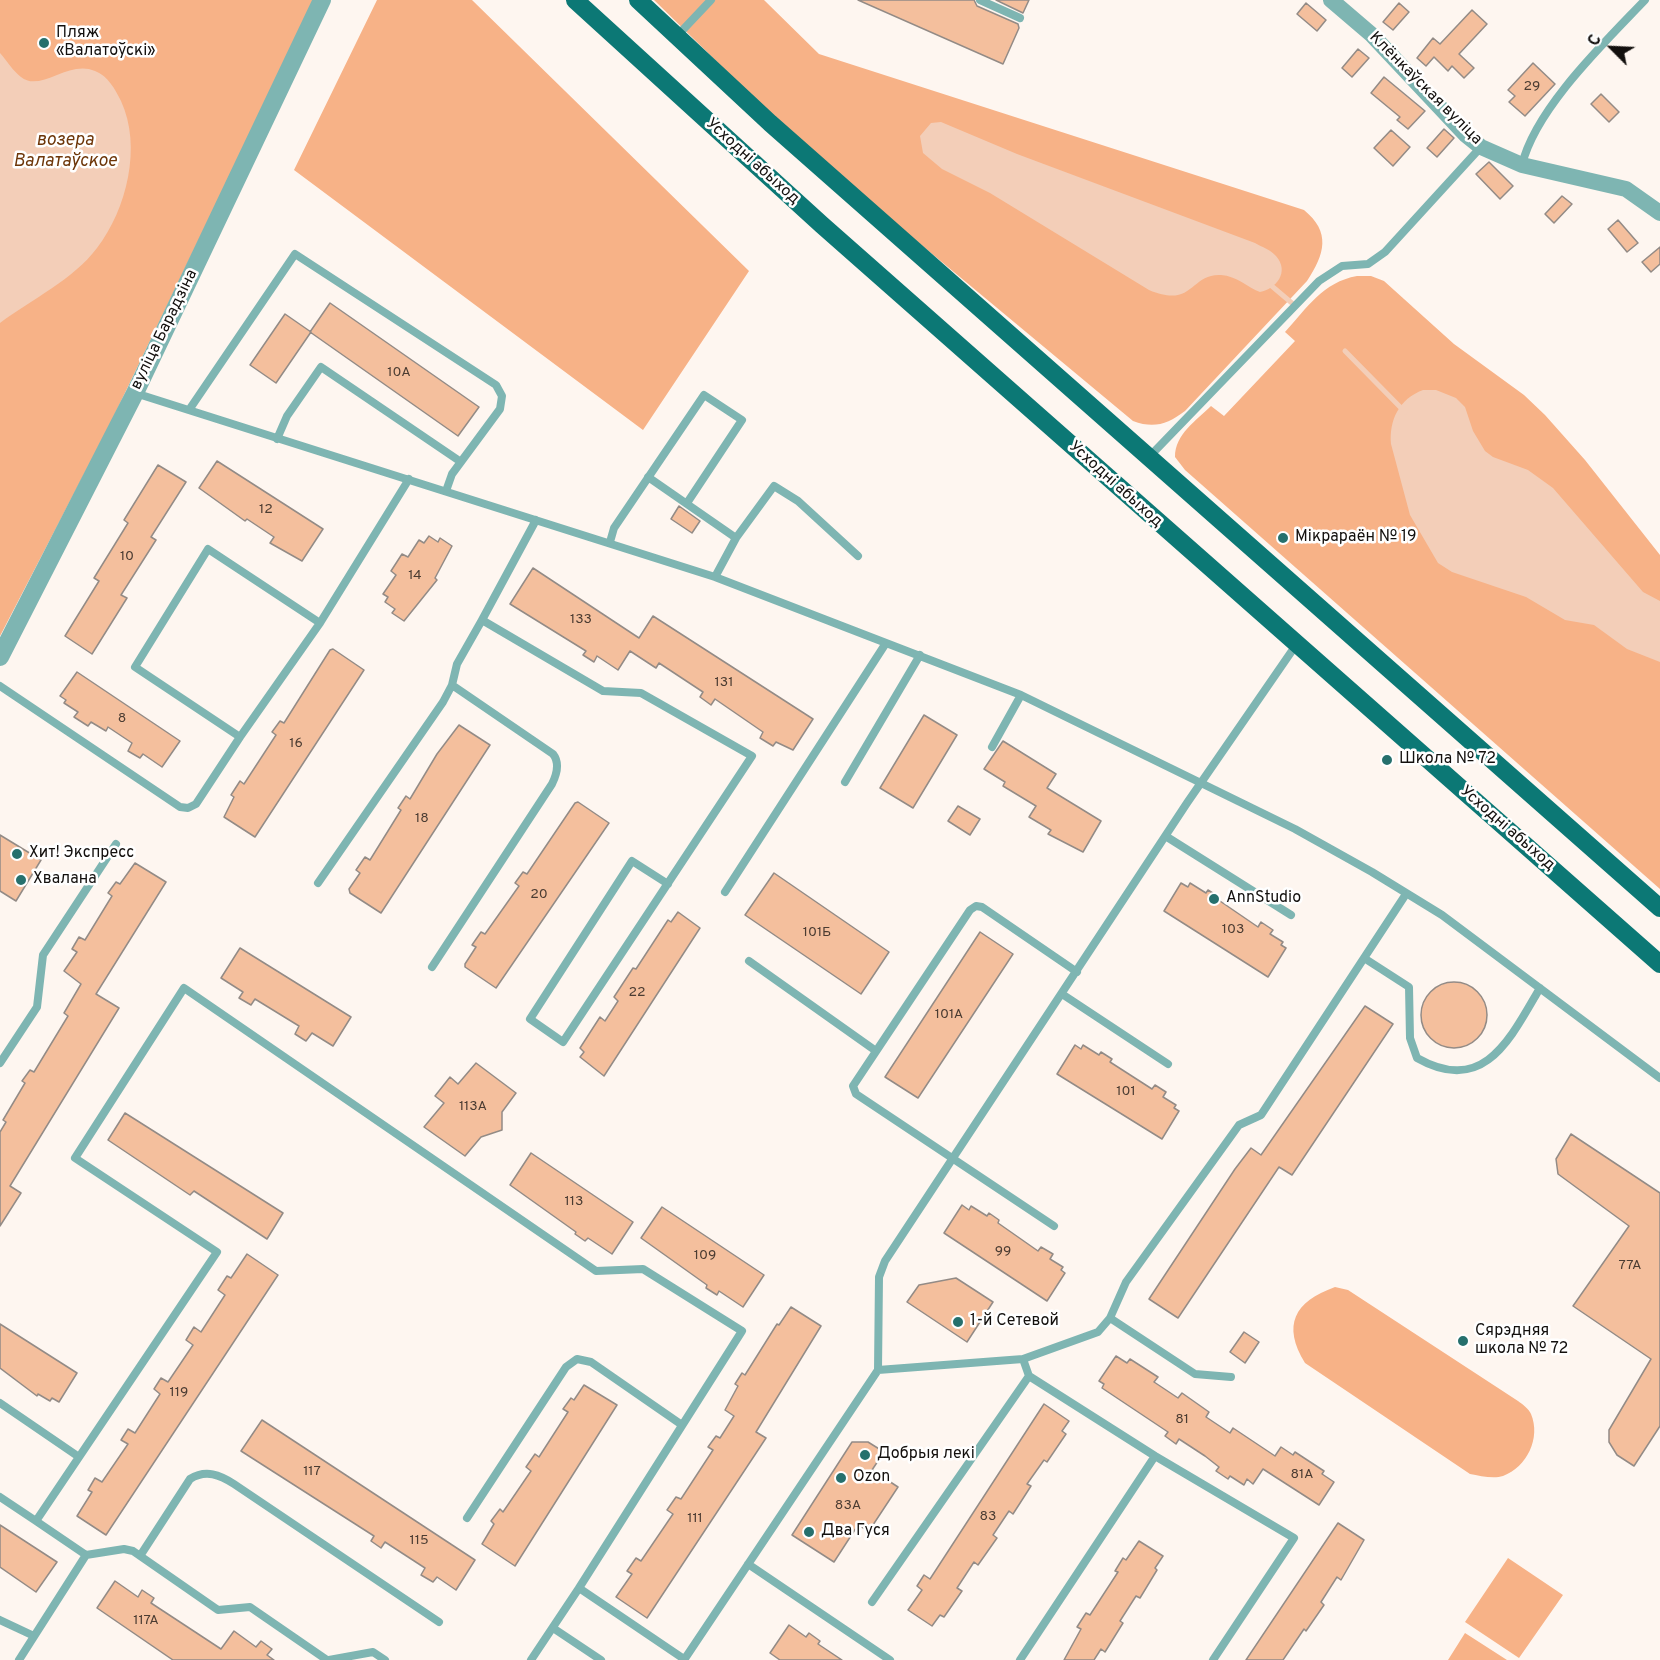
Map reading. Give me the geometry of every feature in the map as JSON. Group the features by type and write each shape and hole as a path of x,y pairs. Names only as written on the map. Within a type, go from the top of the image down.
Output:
{"main road":[{"name":"Усходні абыход","path":"575,0 742,155 1660,964"},
{"path":"638,0 770,123 1660,908"}],"street":[{"name":"вуліца Барадзіна","path":"0,657 135,393 322,0"},
{"name":"Клёнкаўская вуліца","path":"1331,0 1372,35 1466,135 1481,147 1522,165 1626,189 1660,213"}],"lane":[{"path":"676,36 711,0"},
{"path":"980,0 1020,18"},
{"path":"1522,165 1527,144 1557,100 1645,0"},
{"path":"1149,458 1319,281 1342,266 1368,264 1385,252 1481,147"},
{"path":"189,410 295,254 496,385 502,396 500,409 452,474 446,491"},
{"path":"278,439 286,416 321,367 460,462"},
{"path":"135,393 715,577 1021,695 1295,829 1442,915 1660,1078"},
{"path":"610,542 614,528 704,395 742,420 687,504"},
{"path":"648,477 736,538"},
{"path":"0,686 180,807 188,808 196,804 320,622 410,479"},
{"path":"715,577 736,538 774,486 798,501 858,556"},
{"path":"318,883 452,685 457,664 536,520"},
{"path":"240,737 135,667 208,549 320,622"},
{"path":"482,620 603,691 641,693 753,756 668,884 563,1042 530,1019 632,861 668,884"},
{"path":"725,892 886,643"},
{"path":"579,1588 684,1660 878,1370 880,1272 1201,783 1296,645"},
{"path":"845,782 920,655"},
{"path":"432,967 552,784 557,772 556,759 553,754 452,685"},
{"path":"992,747 1021,695"},
{"path":"1167,837 1291,915"},
{"path":"0,1063 37,1007 43,955 116,844"},
{"path":"878,1370 1023,1359 1098,1332 1110,1318 1126,1282 1239,1125 1261,1115 1406,894"},
{"path":"1054,1226 856,1094 854,1083 970,910 976,906 982,907 1077,972"},
{"path":"1364,958 1409,987 1410,1038 1417,1058 1434,1068 1459,1072 1485,1062 1508,1041 1540,988"},
{"path":"749,961 876,1051"},
{"path":"36,1521 217,1252 75,1158 184,988 596,1271 643,1269 742,1331 531,1660"},
{"path":"1062,994 1168,1064"},
{"path":"1110,1318 1195,1374 1232,1377"},
{"path":"467,1518 566,1367 577,1359 591,1362 682,1425"},
{"path":"1023,1359 1029,1376 1155,1456 1294,1538 1213,1660"},
{"path":"872,1602 1029,1376"},
{"path":"0,1402 79,1457"},
{"path":"1020,1660 1155,1456"},
{"path":"140,1556 190,1479 197,1474 213,1473 234,1484 439,1622"},
{"path":"0,1497 86,1555 124,1549 140,1556 218,1610 250,1607 328,1660 373,1652 385,1660"},
{"path":"19,1660 86,1555"},
{"path":"748,1564 890,1660"},
{"path":"0,1620 34,1636"},
{"path":"553,1628 601,1660"}],"shaded area":[{"path":"0,0 314,0 109,426 0,636"},
{"path":"377,0 472,0 749,271 643,430 294,170"},
{"path":"654,0 764,0 819,54 1304,210 1313,218 1322,235 1318,262 1307,281 1185,411 1160,424 1148,425 1133,421 913,238 752,96"},
{"path":"1357,276 1371,276 1384,281 1454,344 1524,395 1585,460 1660,555 1660,889 1185,470 1175,457 1182,435 1193,423 1211,406 1224,416 1295,341 1285,332 1316,297 1334,284"},
{"path":"1335,1287 1348,1290 1527,1408 1534,1423 1533,1442 1530,1451 1519,1466 1512,1472 1499,1477 1470,1474 1305,1363 1294,1337 1296,1316 1310,1300"},
{"path":"1508,1558 1563,1595 1519,1658 1465,1622"},
{"path":"1465,1633 1507,1660 1448,1660"}],"water":[{"name":"возера Валатаўское","path":"0,53 18,75 29,81 46,79 85,68 104,76 111,83 121,101 127,119 131,157 128,177 116,215 97,248 76,270 0,323"},
{"path":"941,122 1017,154 1255,243 1269,250 1280,262 1282,268 1279,279 1276,284 1260,292 1237,280 1221,275 1203,279 1183,293 1175,295 1164,295 1149,290 990,193 942,169 923,153 920,136 931,123"},
{"path":"1423,390 1436,390 1456,398 1465,407 1473,431 1485,451 1493,457 1528,470 1553,488 1643,592 1660,601 1660,662 1627,649 1594,625 1565,620 1526,597 1452,572 1438,563 1410,515 1391,444 1392,427 1397,411 1408,399"}],"building":[{"path":"858,0 974,0 977,6 1018,24 1019,28 1003,64"},
{"path":"996,0 1029,0 1023,13"},
{"path":"1306,3 1326,20 1317,31 1297,14"},
{"path":"1399,3 1409,12 1393,30 1383,22"},
{"path":"1472,10 1487,24 1459,54 1474,68 1464,78 1452,66 1448,71 1434,57 1426,66 1417,58 1433,38 1440,44"},
{"path":"1358,49 1369,58 1352,77 1342,68"},
{"path":"1533,63 1555,84 1525,116 1509,102 1515,96 1508,90"},
{"path":"1384,77 1425,111 1408,129 1397,120 1400,117 1371,93"},
{"path":"1601,94 1619,112 1609,122 1591,104"},
{"path":"1444,129 1454,138 1437,157 1427,148"},
{"path":"1391,130 1410,147 1393,166 1374,148"},
{"path":"1489,162 1513,186 1500,199 1476,174"},
{"path":"1562,196 1572,204 1554,223 1545,214"},
{"path":"1618,220 1638,243 1627,252 1608,229"},
{"path":"1660,247 1660,264 1651,272 1642,262"},
{"path":"330,303 479,407 458,436 310,332"},
{"path":"285,314 311,332 276,383 250,365"},
{"path":"217,461 323,529 302,561 270,543 274,537 247,519 245,521 199,488"},
{"path":"158,465 186,482 151,537 156,540 121,595 127,598 92,654 65,636 99,581 94,578 128,523 124,520"},
{"path":"679,506 700,521 692,533 671,519"},
{"path":"429,536 438,542 440,538 452,546 435,578 437,580 404,621 392,613 395,609 385,602 388,597 383,594 396,575 391,571 402,554 408,557 419,540 424,543"},
{"path":"533,568 639,638 653,616 813,719 793,750 776,742 773,746 760,738 763,732 715,699 711,705 700,697 703,692 659,663 656,668 630,651 618,670 597,656 594,662 583,655 586,651 510,604"},
{"path":"333,649 364,670 255,837 224,817 234,797 231,795 240,781 244,784 276,735 272,732 280,721 284,723 330,650"},
{"path":"77,672 180,741 162,767 143,754 140,758 128,751 132,743 108,727 106,731 91,722 88,726 74,717 78,712 64,703 66,700 60,696"},
{"path":"924,715 957,735 913,808 880,788"},
{"path":"459,725 490,745 381,913 350,893 349,889 360,873 356,870 365,857 370,860 401,810 398,808 406,796 410,799 437,754"},
{"path":"1003,741 1056,774 1047,788 1101,821 1083,852 1048,834 1051,830 1029,817 1036,806 1003,786 1005,782 984,769"},
{"path":"578,802 609,823 496,988 465,967 476,947 472,945 481,932 485,934 519,886 515,883 523,872 527,874 575,803"},
{"path":"958,806 980,819 970,835 948,821"},
{"path":"0,835 41,860 16,901 0,891"},
{"path":"135,863 166,882 96,994 119,1008 10,1186 21,1193 0,1226 0,1132 6,1122 3,1120 25,1083 22,1081 30,1070 34,1072 68,1016 64,1013 81,984 64,971 77,952 72,949 79,937 85,940 112,896 108,893 116,882 120,884"},
{"path":"774,873 889,952 861,994 745,915"},
{"path":"1181,883 1188,887 1190,883 1206,893 1208,890 1219,897 1217,899 1258,927 1261,922 1273,930 1270,934 1283,942 1281,945 1286,948 1268,977 1164,911"},
{"path":"678,912 700,928 604,1076 580,1057 584,1052 580,1048 600,1017 605,1021 618,1001 614,997 633,968 636,969 668,920 671,922"},
{"path":"980,932 1013,954 918,1098 885,1077"},
{"path":"240,948 351,1017 333,1046 312,1033 306,1041 295,1034 299,1026 255,999 251,1005 239,998 243,992 221,978"},
{"path":"1447,982 1461,982 1473,987 1482,996 1487,1015 1485,1028 1478,1039 1461,1048 1447,1048 1435,1043 1426,1034 1421,1022 1421,1008 1426,996 1435,987"},
{"path":"1365,1006 1393,1024 1292,1175 1279,1167 1178,1318 1149,1299 1235,1169 1251,1148 1261,1155"},
{"path":"1075,1045 1081,1049 1083,1045 1099,1055 1101,1052 1112,1059 1110,1062 1152,1089 1155,1085 1166,1092 1163,1097 1176,1105 1174,1108 1179,1111 1162,1139 1057,1074"},
{"path":"476,1063 516,1093 502,1112 502,1130 481,1137 465,1156 424,1127 444,1103 435,1096 450,1077 458,1084"},
{"path":"125,1113 283,1213 267,1239 194,1191 190,1195 108,1140"},
{"path":"1571,1134 1660,1193 1660,1426 1634,1466 1617,1455 1609,1442 1609,1430 1651,1359 1573,1306 1629,1226 1558,1174 1556,1159"},
{"path":"531,1153 633,1222 612,1254 588,1238 585,1241 575,1234 576,1232 510,1185"},
{"path":"962,1205 969,1210 971,1206 987,1216 989,1213 999,1220 998,1223 1038,1251 1041,1247 1053,1254 1050,1259 1063,1267 1061,1270 1065,1273 1047,1301 944,1233"},
{"path":"662,1207 764,1275 743,1307 719,1291 717,1295 706,1288 707,1285 641,1238"},
{"path":"247,1254 278,1275 106,1535 77,1516 92,1492 88,1490 95,1478 102,1482 128,1444 121,1440 128,1429 135,1433 160,1394 154,1389 161,1378 168,1382 193,1345 186,1340 194,1327 201,1332 225,1295 218,1290 227,1276 231,1278"},
{"name":"1-й Сетевой","path":"956,1278 993,1302 967,1342 907,1302 919,1285"},
{"path":"791,1307 821,1326 756,1432 766,1438 647,1618 616,1597 632,1574 627,1571 636,1558 641,1561 673,1514 667,1510 676,1497 681,1499 713,1450 708,1447 716,1436 720,1438 734,1416 725,1410 738,1386 735,1384 742,1373 745,1375 777,1324 779,1325"},
{"path":"0,1324 77,1373 59,1402 52,1398 50,1401 38,1394 37,1396 0,1368"},
{"path":"1244,1332 1259,1342 1245,1363 1230,1352"},
{"path":"1116,1356 1127,1363 1130,1359 1158,1377 1154,1382 1178,1398 1182,1393 1209,1412 1206,1417 1230,1433 1233,1428 1275,1456 1281,1447 1293,1455 1295,1452 1324,1471 1322,1474 1334,1482 1319,1505 1263,1469 1253,1484 1247,1479 1244,1485 1230,1476 1228,1479 1216,1471 1219,1467 1205,1456 1179,1439 1176,1444 1165,1436 1168,1432 1102,1388 1104,1384 1099,1381"},
{"path":"584,1385 617,1405 515,1566 482,1544 494,1524 491,1521 500,1509 503,1512 531,1471 526,1467 535,1454 539,1457 568,1412 563,1409 571,1398 574,1400"},
{"path":"1044,1404 1069,1421 1062,1431 1066,1434 1047,1462 1044,1460 1027,1484 1031,1486 1013,1514 1009,1511 993,1535 997,1538 978,1565 974,1562 957,1588 962,1591 944,1617 940,1615 932,1626 908,1610 922,1590 917,1586 924,1575 930,1579"},
{"path":"262,1420 475,1560 456,1590 437,1577 433,1582 421,1575 425,1568 385,1542 381,1548 371,1541 374,1536 241,1451"},
{"path":"852,1442 868,1442 884,1452 872,1470 898,1487 869,1531 858,1525 834,1562 792,1535"},
{"path":"1338,1523 1364,1540 1341,1580 1337,1577 1321,1602 1324,1605 1283,1660 1246,1660"},
{"path":"0,1525 57,1562 36,1592 0,1567"},
{"path":"1139,1541 1163,1556 1140,1598 1136,1596 1120,1621 1123,1623 1105,1652 1101,1649 1094,1660 1064,1660 1081,1629 1077,1627 1086,1613 1090,1615 1118,1572 1115,1571 1123,1558 1126,1560"},
{"path":"115,1581 138,1597 142,1590 154,1598 151,1603 221,1649 234,1631 256,1647 261,1641 272,1649 267,1655 274,1660 173,1660 97,1608"},
{"path":"789,1625 806,1637 809,1633 820,1641 818,1644 842,1660 780,1660 770,1653"}],"waterway":[{"path":"1267,282 1293,304"},
{"path":"1345,351 1405,412"}],"place":[{"name":"Пляж «Валатоўскі»","path":"44,43"},
{"name":"Мікрараён № 19","path":"1283,538"},
{"name":"Школа № 72","path":"1387,760"},
{"name":"Хит! Экспресс","path":"17,854"},
{"name":"Хвалана","path":"21,880"},
{"name":"AnnStudio","path":"1214,899"},
{"name":"1-й Сетевой","path":"958,1322"},
{"name":"Сярэдняя школа № 72","path":"1463,1341"},
{"name":"Добрыя лекі","path":"865,1455"},
{"name":"Ozon","path":"841,1478"},
{"name":"Два Гуся","path":"809,1532"}]}
